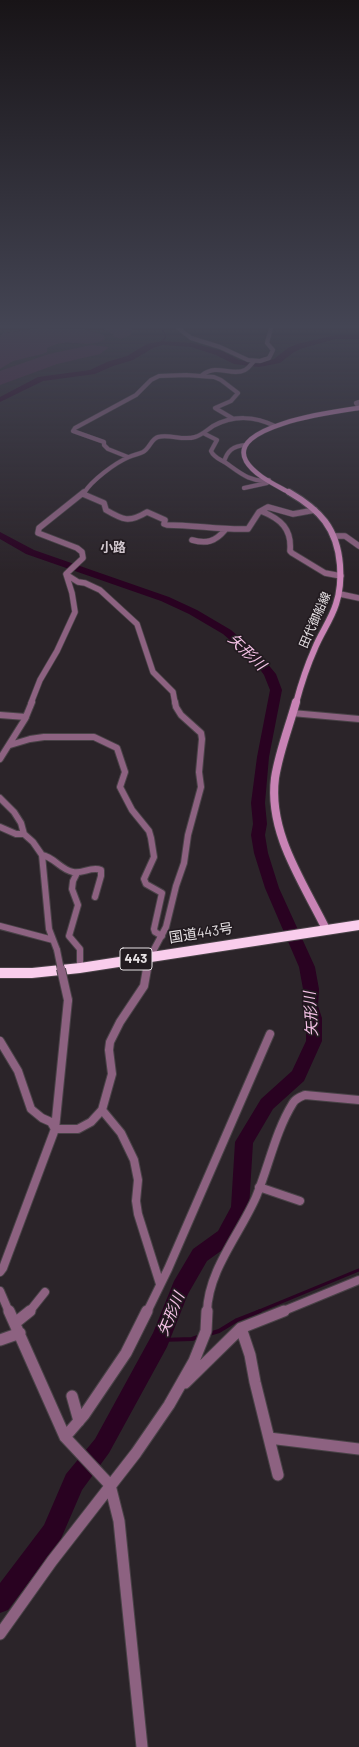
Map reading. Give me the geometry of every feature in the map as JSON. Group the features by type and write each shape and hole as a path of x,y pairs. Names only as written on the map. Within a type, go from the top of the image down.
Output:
{"highway":[{"name":"国道443号","path":"0,973 32,973 80,968 359,925"}],"main road":[{"path":"245,446 253,436 275,426 348,410"},
{"name":"田代御船線","path":"245,446 246,460 252,468 315,510 335,536 341,576 340,594 333,612 315,646 292,713 278,761 274,785 276,815 284,842 326,929"}],"street":[{"path":"109,410 75,428 73,431 104,442 104,445 108,449 128,457"},
{"path":"218,410 232,418"},
{"path":"67,573 81,559 83,555 80,550 38,533 37,531 55,514 83,494 88,486 128,457 143,452 149,447 154,439 159,437 186,439 205,434 214,426 232,418 248,418 267,422 275,426"},
{"path":"205,434 216,438 217,440 211,451 214,457 224,462 241,475 258,481 271,481"},
{"path":"224,462 226,454 232,448 236,446 245,446"},
{"path":"244,488 271,481"},
{"path":"83,494 104,503 106,510 128,520 137,519 147,512 165,520 164,524 167,525 194,525 225,530 248,529 255,516 269,507 288,514 300,514 315,510"},
{"path":"261,511 273,516 285,526 291,542 290,551 292,554 326,573 341,576"},
{"path":"192,540 200,542 216,540 225,530"},
{"path":"335,536 345,536 359,546"},
{"path":"0,759 26,717 40,680 57,651 75,612 75,605 67,573"},
{"path":"55,1129 78,1129 91,1122 102,1110 112,1074 109,1050 110,1042 120,1022 144,986 150,957 166,927 176,886 184,864 188,835 201,787 201,733 181,715 176,707 173,692 153,672 137,624 100,590 85,583 78,582 67,573"},
{"path":"340,594 359,598"},
{"path":"292,713 359,719"},
{"path":"0,716 26,717"},
{"path":"10,745 30,739 44,737 94,737 117,748 125,772 120,787 132,810 149,831 151,838 154,857 144,879 146,884 162,893 154,929 155,932 162,936"},
{"path":"0,798 14,812 21,823 24,834 33,842 42,855 49,929 57,950 68,1000 55,1129 4,1268 0,1272"},
{"path":"0,827 16,834 24,834"},
{"path":"42,855 47,856 62,868 77,873 95,868 101,870 102,876 95,897"},
{"path":"77,873 71,887 72,894 78,905 69,936 80,949 80,968"},
{"path":"0,926 53,940"},
{"path":"68,1440 79,1421 126,1353 160,1284 270,1034"},
{"path":"0,1040 21,1076 26,1099 33,1113 38,1117 51,1122 55,1129"},
{"path":"0,1634 108,1482 136,1453 194,1361 206,1331 207,1302 216,1274 256,1197 276,1139 293,1102 298,1097 305,1095 359,1100"},
{"path":"102,1110 115,1124 136,1161 139,1181 135,1202 142,1231 160,1284"},
{"path":"259,1188 300,1201"},
{"path":"177,1390 241,1328 359,1280"},
{"path":"0,1291 68,1440 108,1482 119,1521 142,1747"},
{"path":"15,1324 30,1311 45,1292"},
{"path":"241,1328 250,1355 278,1476"},
{"path":"0,1340 20,1333"},
{"path":"72,1396 79,1421"},
{"path":"269,1438 359,1449"}],"waterway":[{"name":"矢形川","path":"0,535 30,552 165,599 193,612 227,632 257,658 270,674 276,690 263,757 258,803 260,824 258,835 261,853 272,888 307,967 311,989 310,1006 314,1018 314,1041 298,1076 267,1104 244,1142 240,1208 225,1237 200,1255 181,1288 160,1340 102,1446 74,1482 52,1533 0,1602"},
{"path":"257,1312 359,1270"},
{"path":"209,1334 219,1331 237,1320 260,1311"},
{"path":"160,1340 192,1339 201,1336"}],"district":[{"name":"小路","path":"113,548"}]}
